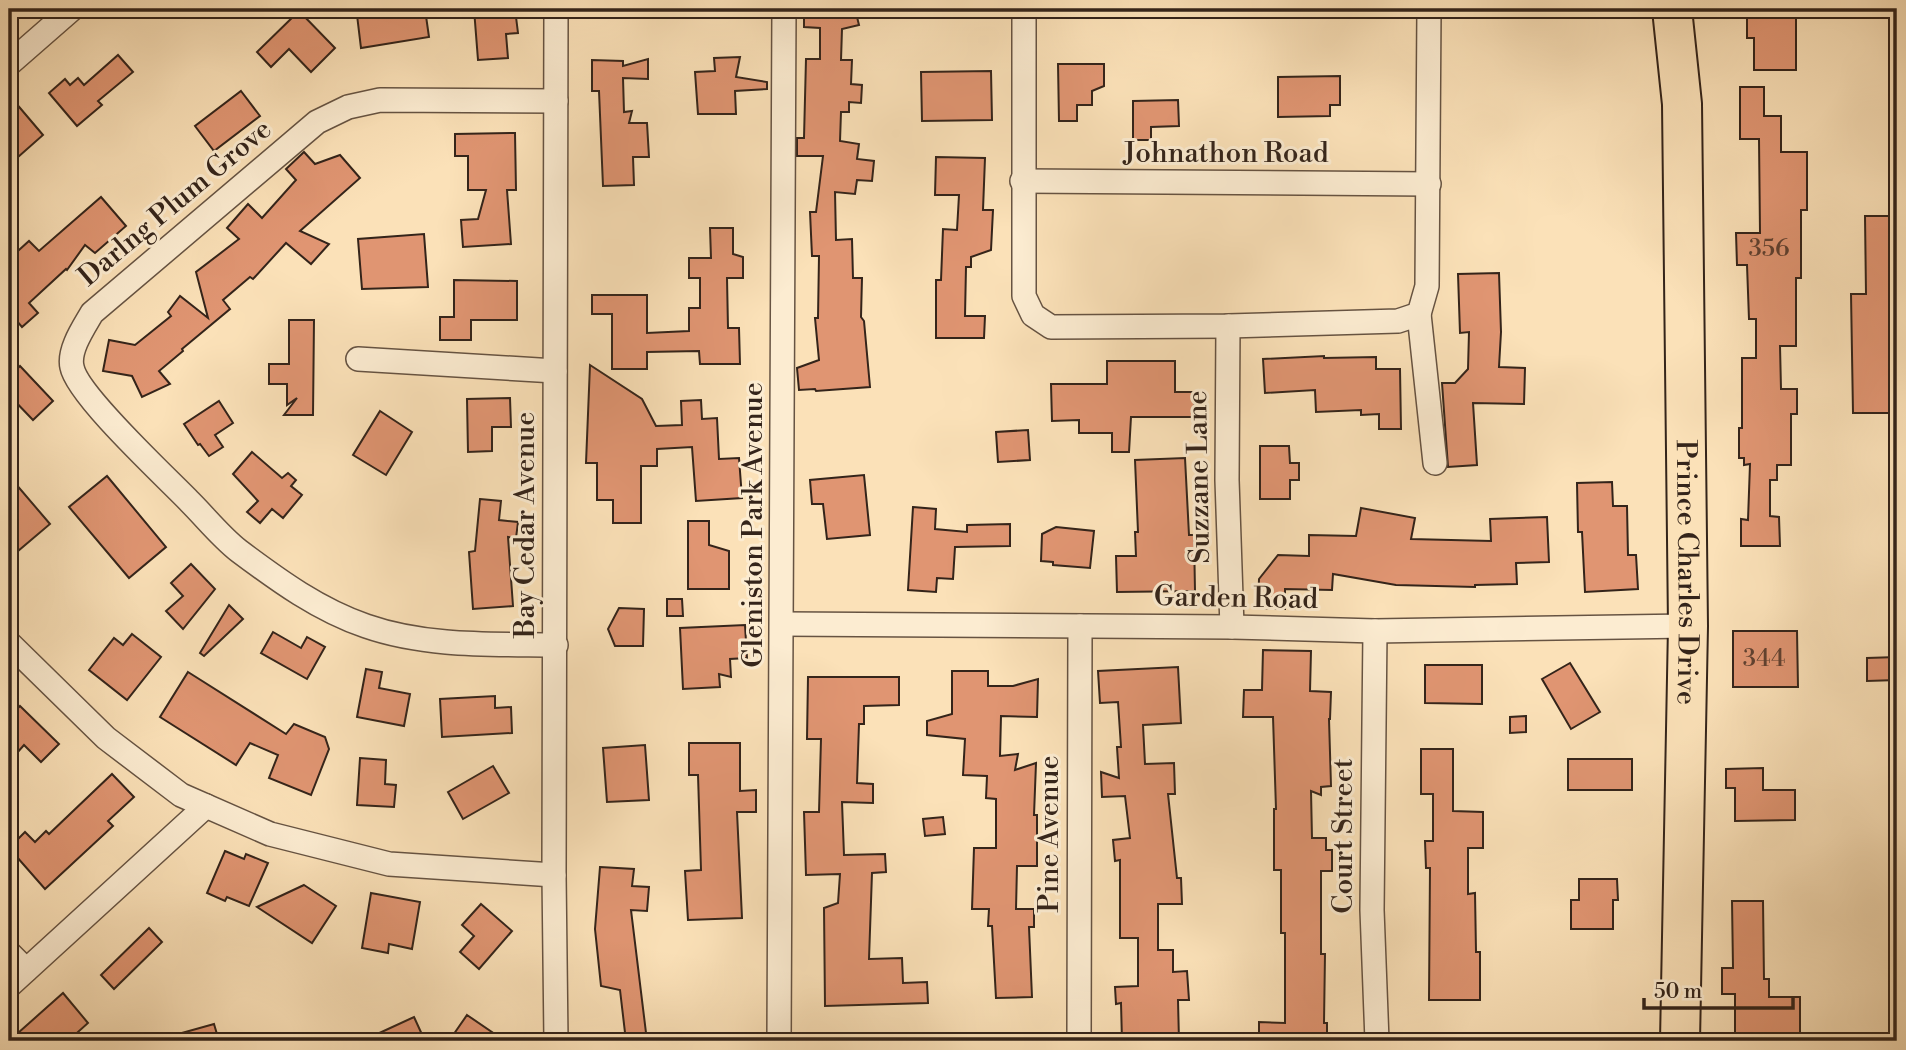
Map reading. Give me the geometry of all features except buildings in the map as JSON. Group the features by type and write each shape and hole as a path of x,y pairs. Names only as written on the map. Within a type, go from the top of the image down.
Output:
{"highway":[{"name":"Prince Charles Drive","path":"1672,9 1682,104 1688,626 1680,1041"},
{"name":"Prince Charles Drive","path":"1682,104 1694,42 1694,9"}],"street":[{"path":"9,64 72,9"},
{"name":"Bay Cedar Avenue","path":"556,9 556,1041"},
{"name":"Gleniston Park Avenue","path":"779,1041 784,9"},
{"path":"1024,9 1024,296 1033,315 1051,327 1398,321 1419,314"},
{"path":"1429,9 1427,286 1419,314 1435,463"},
{"name":"Darlng Plum Grove","path":"556,101 380,100 348,107 317,122 92,313 77,338 71,366 85,391 118,429 237,549 317,606 405,638 482,644 556,645"},
{"name":"Johnathon Road","path":"1022,181 1429,184"},
{"name":"Suzzane Lane","path":"1228,326 1227,480 1232,627"},
{"path":"358,359 555,371"},
{"name":"Garden Road","path":"782,624 1232,627 1375,631 1688,626"},
{"name":"Pine Avenue","path":"1079,1041 1080,626"},
{"name":"Court Street","path":"1375,631 1372,910 1377,1041"},
{"path":"9,643 106,738 181,795 270,834 389,864 554,875"},
{"path":"9,986 206,806"},
{"path":"9,953 26,970"}]}
